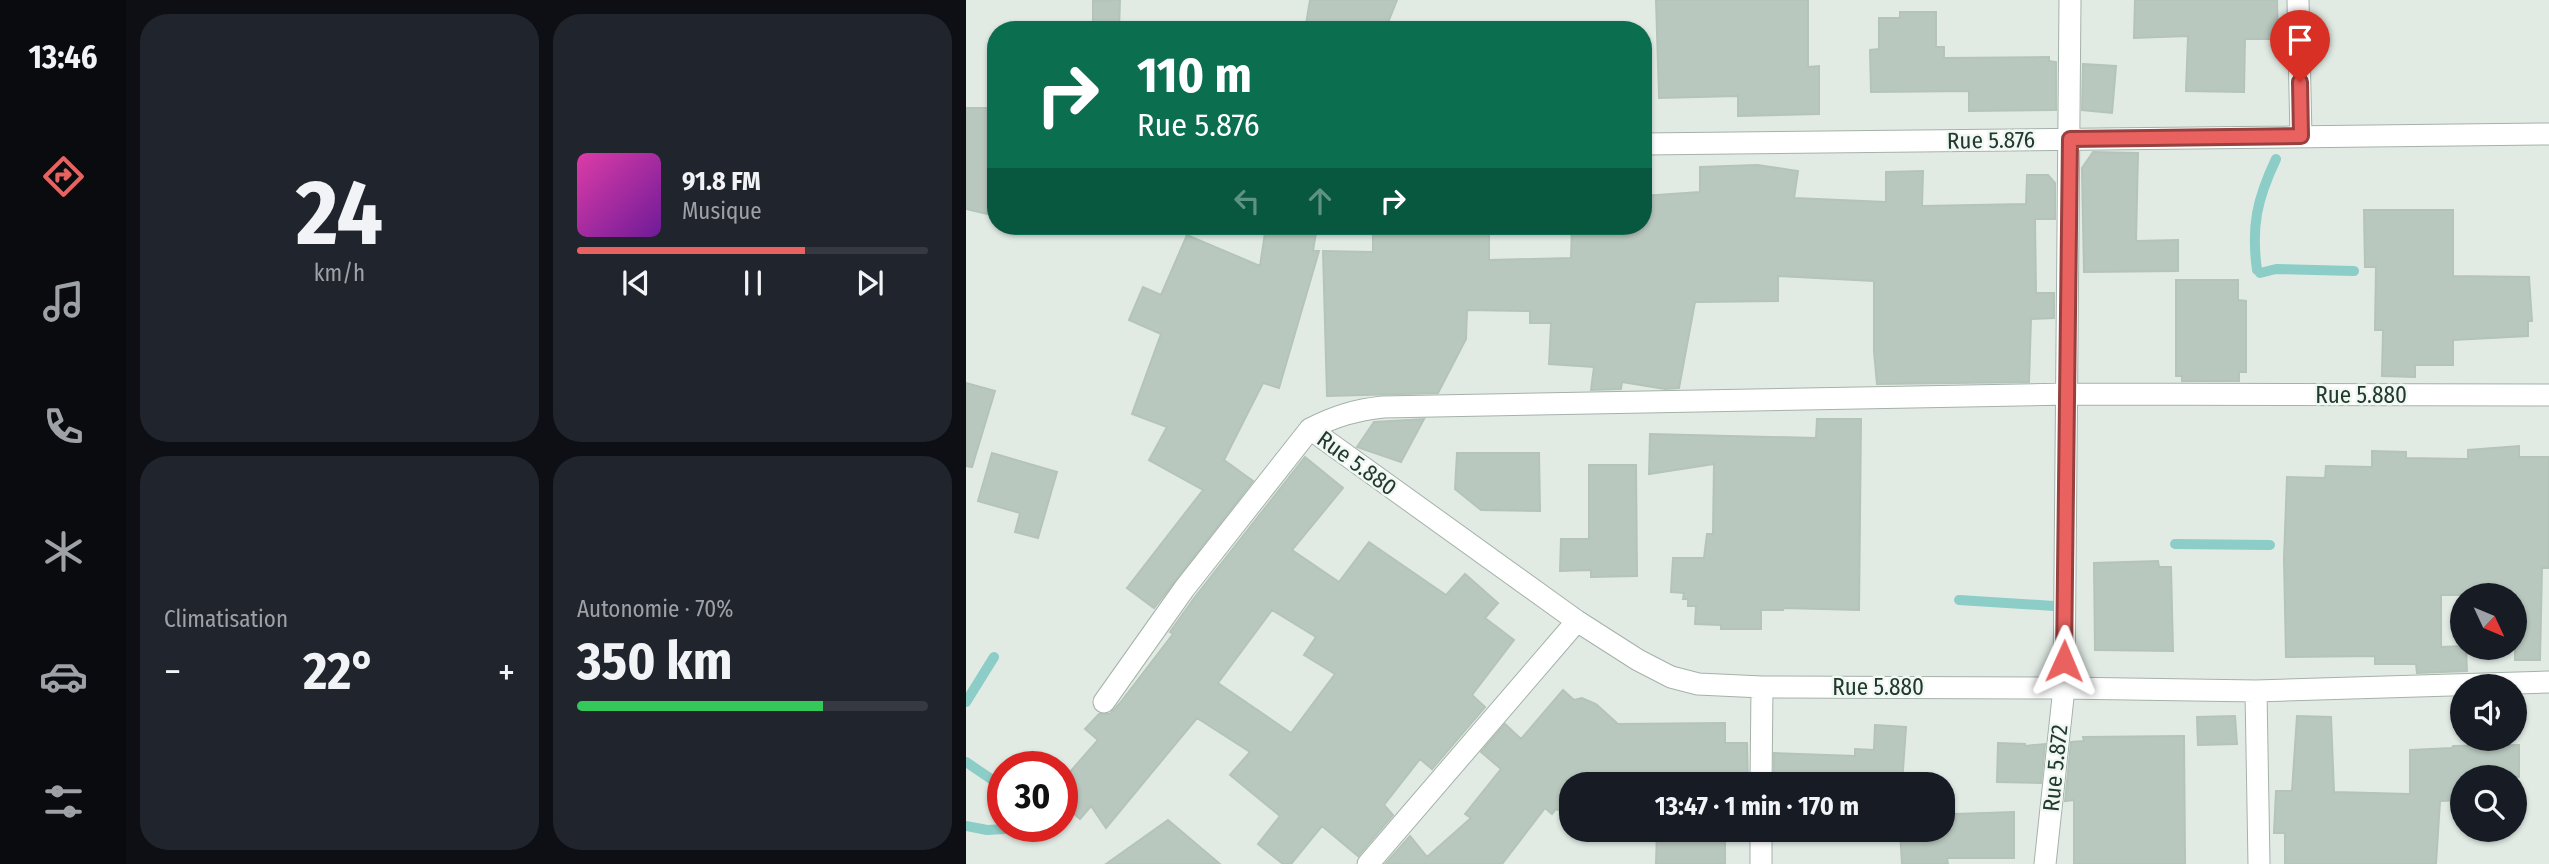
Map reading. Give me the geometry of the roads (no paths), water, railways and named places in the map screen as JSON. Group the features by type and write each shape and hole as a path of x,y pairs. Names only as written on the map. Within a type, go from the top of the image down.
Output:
{"street":[{"name":"Rue 5.872","path":"2045,864 2064,688 2070,0"},
{"path":"2298,0 2301,136"},
{"name":"Rue 5.876","path":"1652,144 2549,134"},
{"name":"Rue 5.880","path":"2549,395 2067,394 1383,407 1355,410 1331,417 1310,429 1577,621 1638,660 1671,677 1698,684 1762,687 2256,691 2549,682"},
{"path":"1104,702 1184,589 1310,429"},
{"path":"1368,864 1577,621"},
{"path":"1762,687 1762,772"},
{"path":"2256,691 2259,864"},
{"path":"1761,842 1761,864"}],"waterway":[{"path":"2257,270 2257,213 2276,159"},
{"path":"2260,273 2276,269 2354,271"},
{"path":"2175,544 2270,545"},
{"path":"1959,600 2054,606"},
{"path":"966,702 994,657"},
{"path":"966,762 987,776"},
{"path":"966,826 987,830"}]}
